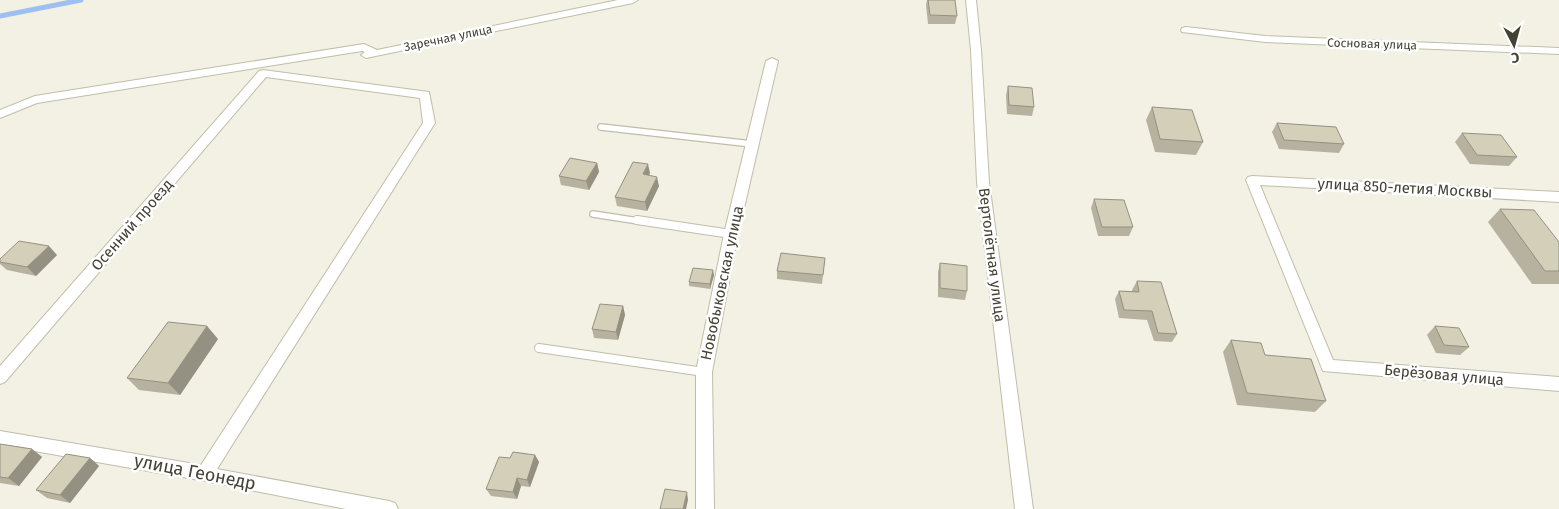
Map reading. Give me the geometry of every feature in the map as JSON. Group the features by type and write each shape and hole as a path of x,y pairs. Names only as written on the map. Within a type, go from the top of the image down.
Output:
{"street":[{"name":"Заречная улица","path":"263,73 375,53 632,0"},
{"name":"Вертолётная улица","path":"971,0 976,50 983,182 1024,509"},
{"name":"Сосновая улица","path":"1186,30 1265,40 1559,51"},
{"path":"0,114 45,98 364,47 375,53"},
{"name":"Новобыковская улица","path":"705,509 704,372 731,234 772,61"},
{"path":"205,473 429,123 425,95 263,73"},
{"name":"Осенний проезд","path":"0,377 263,73"},
{"name":"улица 850-летия Москвы","path":"1328,366 1252,180 1559,197"},
{"name":"Берёзовая улица","path":"1328,366 1559,384"},
{"name":"улица Геонедр","path":"0,438 205,473 389,509"}],"lane":[{"path":"602,127 752,144"},
{"path":"593,214 731,234"},
{"path":"539,348 704,372"}],"building":[{"path":"928,0 955,0 957,16 930,15"},
{"path":"1008,86 1032,88 1034,107 1009,105"},
{"path":"1152,107 1192,110 1203,142 1160,139"},
{"path":"1277,123 1336,127 1344,144 1284,140"},
{"path":"1462,133 1501,135 1517,157 1477,155"},
{"path":"570,158 597,163 586,181 559,176"},
{"path":"633,162 648,164 643,174 657,177 645,202 615,197"},
{"path":"1094,199 1124,200 1133,227 1102,227"},
{"path":"1500,209 1534,210 1559,242 1559,271 1545,271"},
{"path":"19,241 49,246 27,267 0,262 0,259"},
{"path":"781,253 825,258 823,275 777,271"},
{"path":"940,263 967,266 967,291 940,288"},
{"path":"693,268 713,270 710,284 689,282"},
{"path":"1137,281 1161,282 1177,334 1158,333 1152,311 1124,310 1119,291 1139,292"},
{"path":"600,304 623,306 616,332 592,329"},
{"path":"168,322 207,326 168,383 127,378"},
{"path":"1435,326 1459,328 1469,347 1444,345"},
{"path":"1231,340 1261,343 1265,355 1311,359 1326,401 1247,393"},
{"path":"0,444 32,449 8,478 0,477"},
{"path":"513,452 535,455 527,480 517,478 513,492 486,489 499,457 510,458"},
{"path":"66,454 90,458 60,495 36,490"},
{"path":"665,489 687,492 683,509 660,509"}],"waterway":[{"path":"0,16 81,0"}]}
